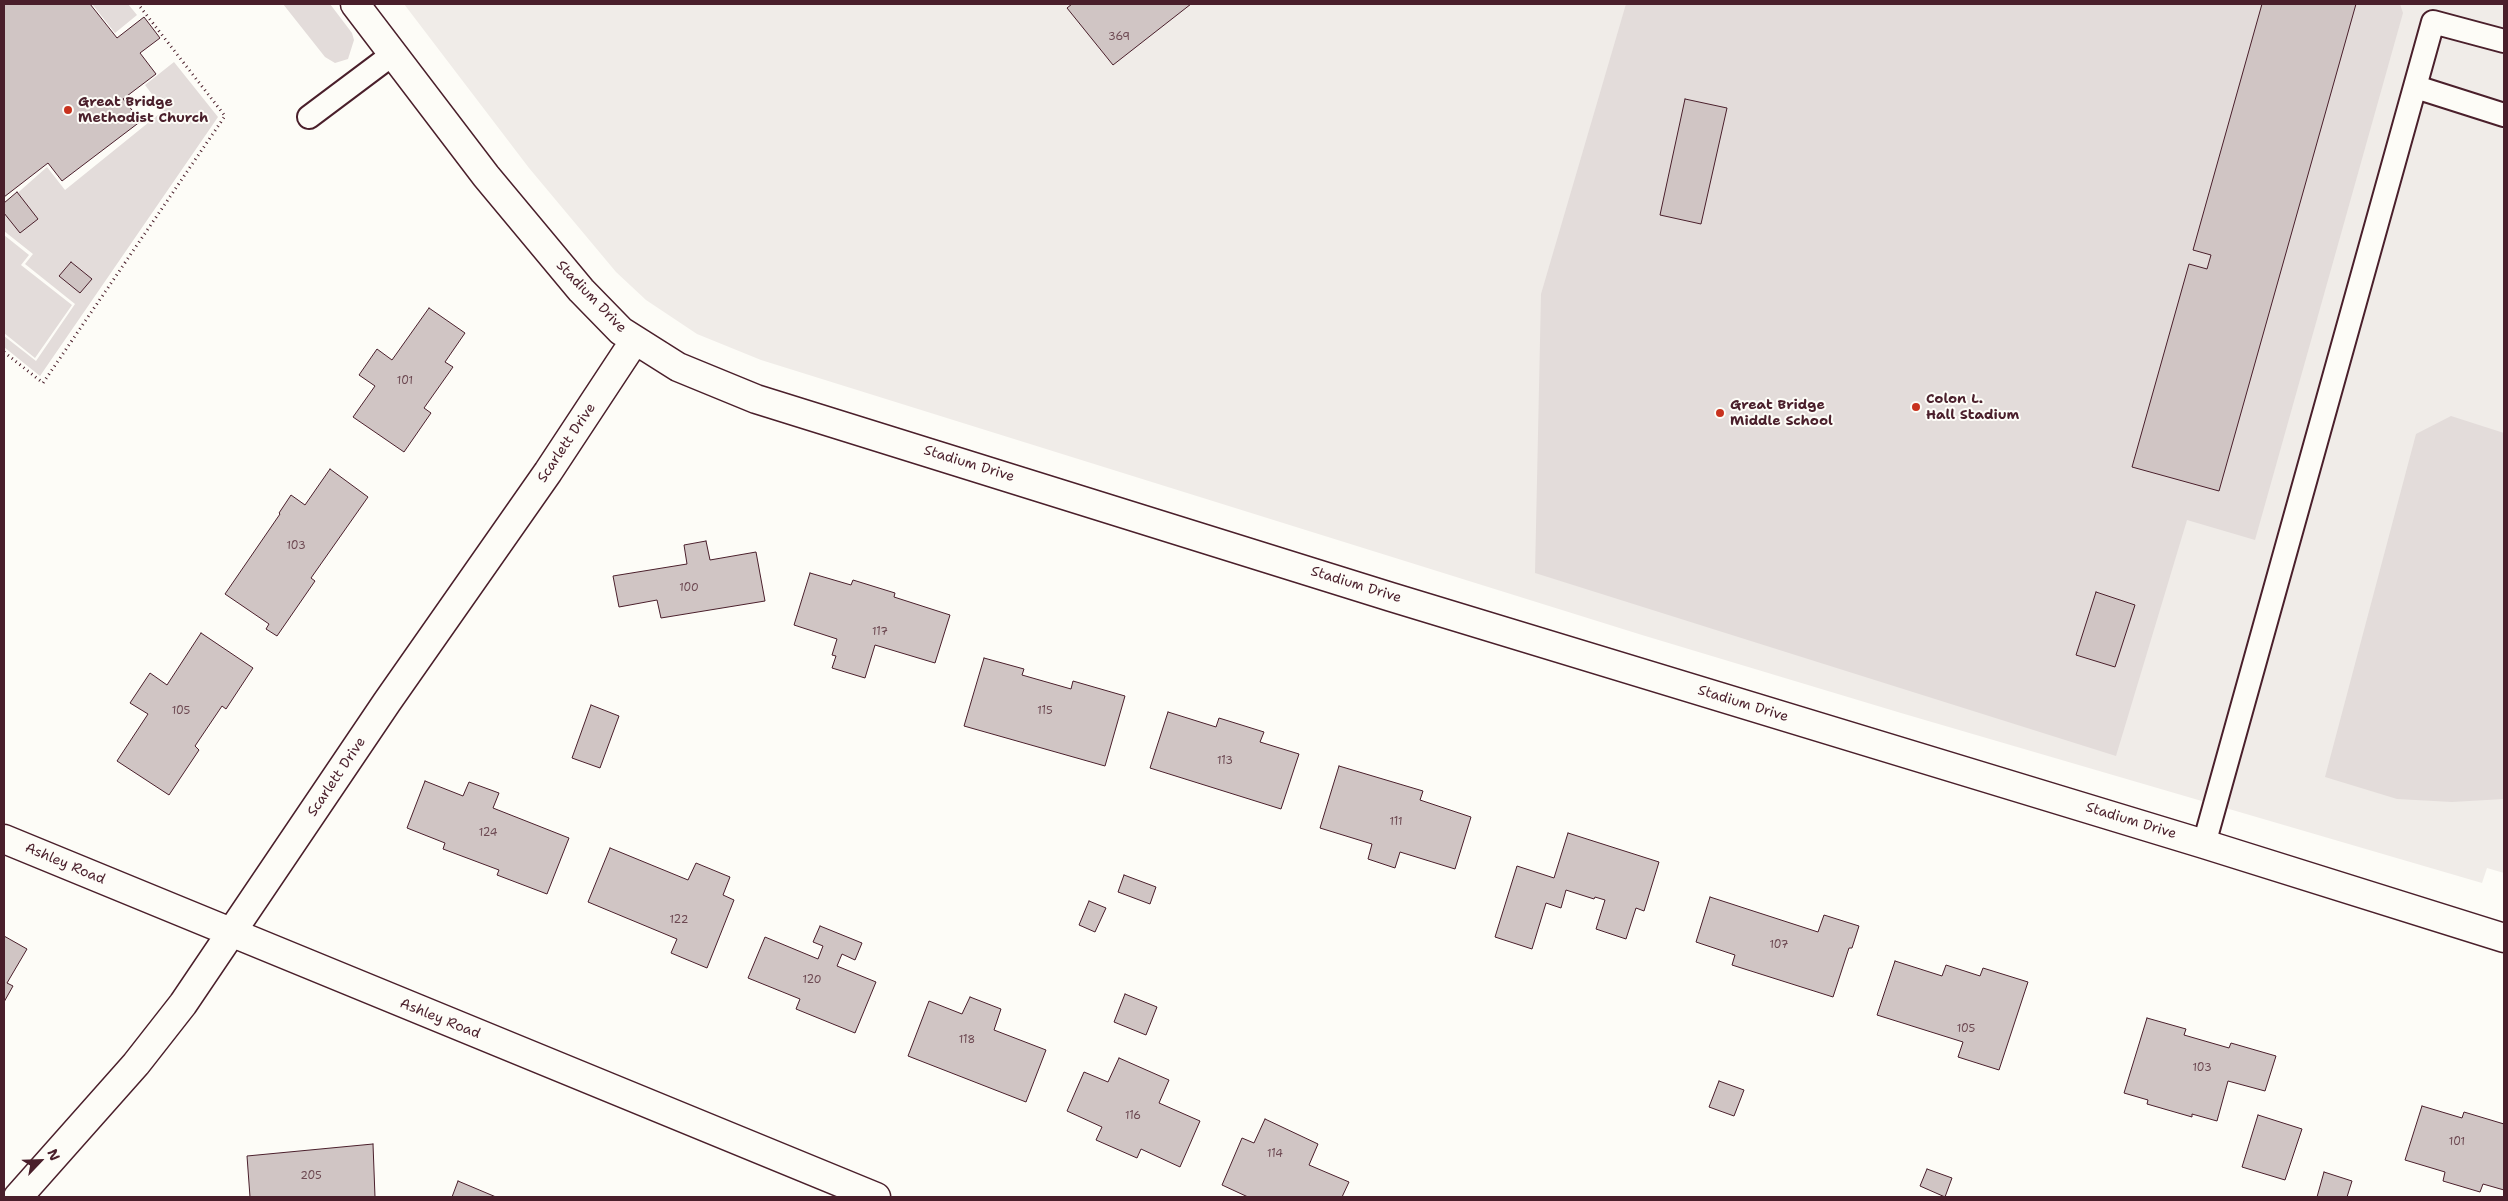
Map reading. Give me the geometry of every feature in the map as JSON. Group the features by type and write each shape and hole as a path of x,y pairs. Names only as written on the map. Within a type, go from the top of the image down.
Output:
{"street":[{"name":"Stadium Drive","path":"356,4 486,176 580,290 621,331 678,367 756,398 1390,597 2204,844 2504,938"},
{"name":"Scarlett Drive","path":"18,1197 136,1064 183,1004 388,702 548,472 635,340"},
{"name":"Ashley Road","path":"4,839 870,1196"}],"lane":[{"path":"2204,844 2433,22 2504,42"},
{"path":"309,117 393,54"},
{"path":"2416,87 2504,115"}],"path":[{"path":"4,352 43,383 225,116 138,4"}],"shaded area":[{"path":"92,4 128,4 137,15 115,33"},
{"path":"283,4 330,4 352,33 354,40 348,59 335,63 325,57"},
{"name":"Great Bridge Middle School","path":"404,4 2504,4 2504,873 2487,868 2482,883 1901,713 1642,635 761,360 697,334 646,300 616,272 529,168"},
{"name":"Colon L. Hall Stadium","path":"1626,4 2400,4 2403,13 2255,540 2187,520 2116,756 1535,573 1541,294"},
{"path":"174,62 218,117 40,376 4,347 4,336 36,361 75,304 25,264 33,254 4,231 4,205 47,167 65,190 164,110 145,85"},
{"path":"4,235 29,255 21,265 72,305 35,358 4,333"},
{"path":"2451,416 2504,433 2504,799 2452,802 2397,799 2325,777 2416,434"}],"building":[{"name":"Great Bridge Methodist Church","path":"4,4 90,4 117,38 144,17 160,38 140,53 156,74 123,99 141,121 62,181 48,163 4,197"},
{"path":"1072,4 1191,4 1113,65 1067,8"},
{"path":"2262,4 2356,4 2219,491 2132,467 2189,264 2207,269 2211,255 2193,250"},
{"path":"1685,99 1727,108 1701,224 1660,215"},
{"path":"17,192 38,219 20,233 4,213 4,203"},
{"path":"71,262 92,279 80,293 59,276"},
{"path":"429,308 465,333 445,362 453,367 424,408 431,413 404,452 353,417 375,386 359,375 377,349 392,360"},
{"path":"330,469 368,497 311,578 315,581 277,636 266,629 269,624 225,594 291,495 305,505"},
{"path":"706,541 710,560 756,552 765,601 661,618 657,600 619,607 613,576 687,564 684,545"},
{"path":"810,573 851,585 853,580 895,593 894,597 950,615 935,663 875,645 865,678 832,668 836,656 832,655 837,639 794,625"},
{"path":"2096,592 2135,605 2115,667 2076,655"},
{"path":"201,633 253,668 226,709 222,706 195,746 199,750 169,795 117,761 148,714 130,703 150,673 167,685"},
{"path":"984,658 1024,669 1022,675 1071,689 1073,681 1125,696 1105,766 964,726"},
{"path":"591,705 619,716 600,768 572,758"},
{"path":"1168,712 1216,727 1219,718 1264,732 1260,742 1299,754 1281,809 1150,768"},
{"path":"1339,766 1423,791 1420,800 1471,817 1455,869 1400,852 1395,868 1368,859 1372,844 1320,828"},
{"path":"425,781 463,796 469,782 499,793 493,808 569,838 547,894 497,875 499,870 443,849 445,843 407,828"},
{"path":"1568,833 1659,862 1644,911 1636,908 1626,939 1596,929 1605,900 1595,897 1594,899 1566,890 1561,908 1546,903 1532,949 1495,937 1517,866 1554,878"},
{"path":"610,848 688,880 696,863 730,877 723,895 734,900 707,968 671,953 677,939 588,902"},
{"path":"1124,875 1156,887 1150,904 1118,892"},
{"path":"1710,897 1818,932 1824,915 1859,926 1852,948 1849,948 1833,997 1732,965 1735,955 1696,942"},
{"path":"1089,901 1106,908 1095,932 1079,925"},
{"path":"820,926 862,943 855,960 842,954 837,966 876,982 855,1033 796,1009 800,999 748,978 765,937 818,959 823,946 813,942"},
{"path":"4,936 27,949 7,983 13,986 4,1002"},
{"path":"1895,961 1942,976 1946,965 1980,976 1983,968 2028,982 1999,1070 1958,1057 1963,1042 1877,1015"},
{"path":"1125,994 1157,1007 1146,1035 1114,1022"},
{"path":"970,997 1001,1009 994,1030 1046,1050 1026,1102 908,1056 929,1001 962,1014"},
{"path":"2147,1018 2186,1029 2184,1035 2229,1048 2231,1043 2276,1056 2265,1091 2228,1081 2217,1121 2192,1114 2192,1117 2147,1104 2148,1100 2124,1093"},
{"path":"1119,1058 1169,1080 1159,1103 1200,1121 1180,1167 1141,1149 1137,1158 1096,1140 1102,1127 1067,1111 1084,1072 1108,1082"},
{"path":"1719,1081 1744,1090 1734,1116 1709,1107"},
{"path":"2422,1106 2462,1118 2464,1112 2504,1124 2504,1190 2483,1184 2480,1192 2443,1181 2445,1172 2405,1160"},
{"path":"2258,1115 2302,1129 2285,1180 2242,1167"},
{"path":"1265,1119 1318,1144 1309,1165 1349,1182 1342,1197 1248,1197 1222,1185 1242,1138 1254,1143"},
{"path":"373,1144 375,1197 250,1197 247,1156"},
{"path":"1927,1169 1952,1178 1945,1197 1920,1186"},
{"path":"2324,1172 2352,1181 2347,1197 2317,1197"},
{"path":"458,1181 496,1197 452,1197"}],"place":[{"name":"Great Bridge Methodist Church","path":"68,110"},
{"name":"Colon L. Hall Stadium","path":"1916,407"},
{"name":"Great Bridge Middle School","path":"1720,413"}]}
